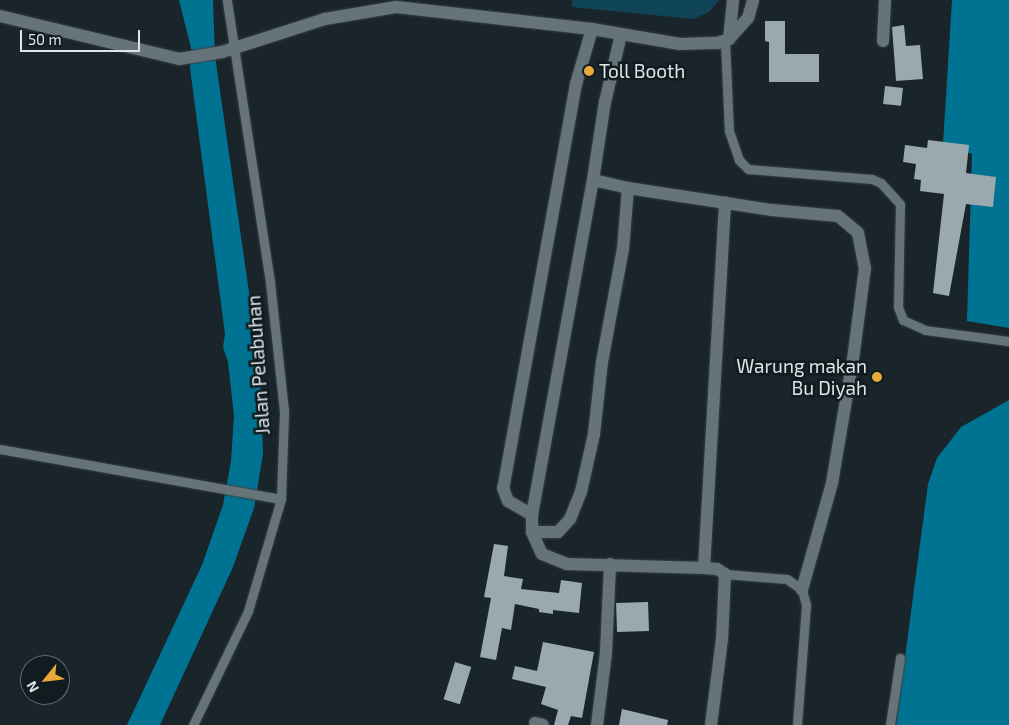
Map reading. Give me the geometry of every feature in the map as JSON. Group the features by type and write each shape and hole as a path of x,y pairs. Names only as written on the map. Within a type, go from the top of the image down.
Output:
{"street":[{"path":"727,40 732,0"},
{"path":"0,16 179,58 228,50 325,19 396,7 592,29 621,36 680,44 727,40 748,18 753,0"},
{"path":"883,41 885,0"},
{"path":"532,515 508,501 503,488 576,84 592,29"},
{"path":"621,36 605,102 593,180 532,515 532,532 542,554 566,564 704,568 717,569 725,574 722,639 711,725"},
{"path":"593,180 628,188 725,203 838,216 858,233 865,268 832,482 802,590"},
{"path":"532,532 558,532 570,519 580,492 594,434 602,362 623,249 628,188"},
{"path":"704,568 725,203"},
{"path":"597,725 606,653 610,564"}],"lane":[{"name":"Jalan Pelabuhan","path":"193,725 248,611 282,499 284,411 270,282 228,50 227,0"},
{"path":"727,40 730,131 738,160 748,169 872,179 881,183 900,204 898,307 903,320 925,330 1009,340"},
{"path":"0,449 282,499"},
{"path":"725,574 787,578 802,590 806,605 802,627 797,725"},
{"path":"890,725 900,658"}],"shaded area":[{"path":"179,0 213,0 215,56 260,369 263,454 254,508 233,567 160,725 127,725 202,565 223,505 231,461 234,416 228,362 223,347 225,334 190,68 192,52"},
{"path":"572,0 719,0 709,12 693,19 572,7"},
{"path":"952,0 1009,0 1009,328 967,321 972,154 943,144"},
{"path":"1009,400 1009,725 896,725 928,484 937,458 961,427"}],"building":[{"path":"765,21 785,21 785,54 819,54 819,82 769,82 769,42 765,41"},
{"path":"904,25 906,46 920,45 923,79 896,81 892,27"},
{"path":"885,86 903,88 901,106 883,104"},
{"path":"928,140 969,145 966,173 996,177 993,207 966,204 949,296 933,293 944,194 920,191 921,180 914,179 916,164 903,162 905,145 927,148"},
{"path":"494,544 508,546 504,576 523,579 521,589 559,593 561,580 582,583 579,613 553,610 553,614 539,612 539,609 515,604 511,630 502,628 496,660 480,657 491,598 484,597"},
{"path":"648,602 649,631 617,632 616,603"},
{"path":"543,642 594,652 582,718 571,716 568,725 554,725 558,710 541,704 546,687 512,679 515,666 537,671"},
{"path":"455,662 471,667 460,704 444,699"},
{"path":"622,709 668,720 667,725 619,725"}],"place":[{"name":"Toll Booth","path":"589,71"},
{"name":"Warung makan Bu Diyah","path":"877,377"}]}
